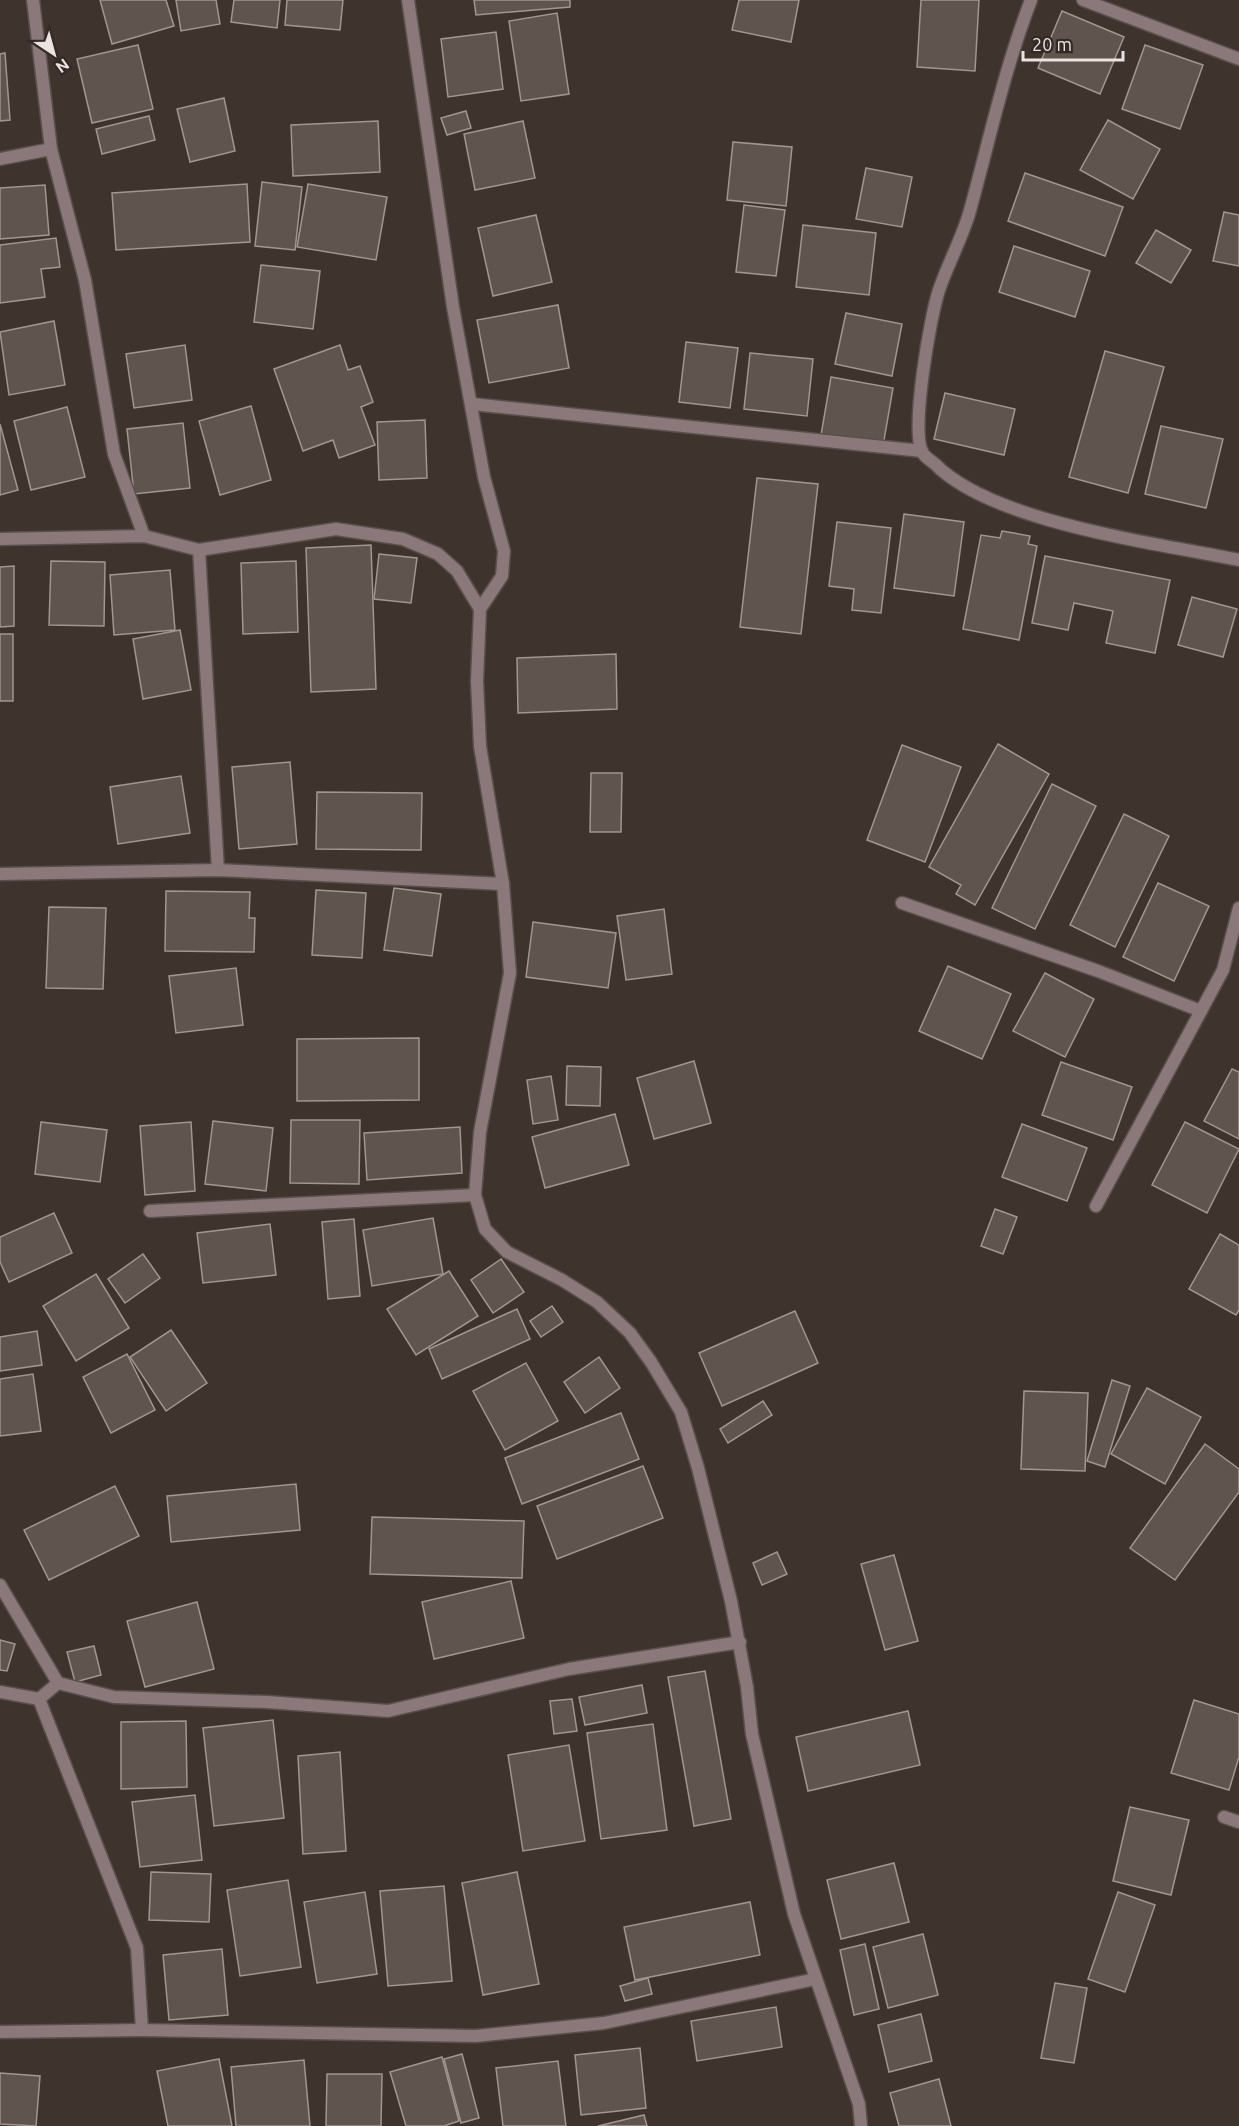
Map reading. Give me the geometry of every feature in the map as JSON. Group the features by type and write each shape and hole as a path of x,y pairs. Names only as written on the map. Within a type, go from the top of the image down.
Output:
{"street":[{"path":"33,0 51,149 85,280 114,454 144,536"},
{"path":"408,0 441,236 484,477 504,551 502,576 480,609 477,681 480,746 503,884 510,973 480,1132 475,1195 485,1229 507,1252 562,1280 597,1302 630,1333 651,1362 681,1412 698,1468 740,1642 752,1734 794,1914 859,2104 861,2126"},
{"path":"1031,0 1013,48 968,216 939,292 924,369 918,418 922,451 948,477 1011,509 1095,531 1239,560"},
{"path":"1083,0 1239,59"},
{"path":"0,159 51,149"},
{"path":"472,404 922,451"},
{"path":"0,539 144,536 199,550 336,529 403,539 438,554 457,571 480,609"},
{"path":"199,550 218,870"},
{"path":"0,874 218,870 503,884"},
{"path":"902,903 1098,971 1201,1011"},
{"path":"1096,1206 1223,970 1239,908"},
{"path":"150,1211 475,1195"},
{"path":"0,1585 58,1683 114,1697 267,1702 388,1711 569,1670 740,1642"},
{"path":"39,1699 58,1683"},
{"path":"0,1692 39,1699"},
{"path":"39,1699 137,1948 142,2030"},
{"path":"1224,1817 1239,1822"},
{"path":"0,2032 142,2030 476,2036 604,2023 816,1979"}],"building":[{"path":"100,0 166,0 174,26 112,44"},
{"path":"176,0 216,0 220,24 181,31"},
{"path":"234,0 280,0 277,28 231,22"},
{"path":"287,0 343,0 340,30 285,25"},
{"path":"474,0 570,0 570,7 476,15"},
{"path":"739,0 799,0 791,42 732,30"},
{"path":"921,0 979,0 975,71 917,67"},
{"path":"1062,11 1124,37 1100,94 1038,68"},
{"path":"557,13 569,94 521,101 509,21"},
{"path":"496,32 503,89 448,97 441,39"},
{"path":"138,45 153,109 92,123 77,59"},
{"path":"1145,45 1203,65 1180,129 1122,109"},
{"path":"5,53 10,120 0,121 0,54"},
{"path":"224,98 235,151 190,162 177,109"},
{"path":"466,111 471,128 447,135 441,118"},
{"path":"149,116 155,140 102,154 96,129"},
{"path":"1108,120 1160,149 1133,199 1080,170"},
{"path":"378,121 380,172 293,176 291,125"},
{"path":"523,121 535,178 475,190 464,134"},
{"path":"733,142 792,147 786,206 727,200"},
{"path":"866,168 912,177 902,227 856,219"},
{"path":"1025,173 1123,207 1105,256 1008,221"},
{"path":"262,182 302,187 295,250 255,246"},
{"path":"247,184 250,242 116,250 112,193"},
{"path":"308,184 387,197 376,260 297,247"},
{"path":"45,185 49,235 0,239 0,188"},
{"path":"744,205 785,210 776,276 736,272"},
{"path":"1224,212 1239,215 1239,266 1213,261"},
{"path":"536,215 552,282 493,296 478,228"},
{"path":"803,225 876,233 869,295 796,287"},
{"path":"1156,230 1191,250 1171,283 1136,263"},
{"path":"56,238 60,267 41,269 45,297 0,303 0,245"},
{"path":"1014,246 1090,271 1075,317 999,292"},
{"path":"261,265 320,271 313,329 254,322"},
{"path":"558,305 569,368 489,383 477,320"},
{"path":"846,313 902,324 892,376 835,364"},
{"path":"54,321 65,385 9,395 0,332"},
{"path":"686,342 738,348 730,408 679,402"},
{"path":"185,345 192,400 134,408 126,354"},
{"path":"340,345 348,370 360,366 373,402 361,407 375,445 339,458 333,440 303,451 274,369"},
{"path":"1105,351 1164,367 1128,493 1069,477"},
{"path":"750,353 813,359 807,416 744,409"},
{"path":"831,377 893,388 883,446 821,435"},
{"path":"945,393 1015,409 1004,455 934,439"},
{"path":"251,406 271,480 220,495 199,421"},
{"path":"67,407 85,477 31,490 14,421"},
{"path":"425,420 427,478 379,480 377,422"},
{"path":"183,423 190,488 134,494 127,429"},
{"path":"0,424 18,490 0,495"},
{"path":"1161,426 1223,439 1206,508 1145,494"},
{"path":"757,478 818,484 801,634 740,627"},
{"path":"904,514 964,522 954,596 894,588"},
{"path":"837,522 891,528 881,613 852,610 854,589 829,586"},
{"path":"1002,531 1030,536 1028,544 1037,546 1019,640 963,629 981,535 1000,538"},
{"path":"371,545 376,689 311,692 306,548"},
{"path":"379,554 417,558 411,603 374,599"},
{"path":"1045,556 1170,580 1155,653 1106,643 1113,611 1074,603 1068,630 1032,623"},
{"path":"51,561 105,562 104,626 49,625"},
{"path":"296,561 298,632 243,634 241,563"},
{"path":"14,566 14,626 0,627 0,567"},
{"path":"170,570 175,630 114,635 110,575"},
{"path":"1192,597 1237,609 1223,657 1178,645"},
{"path":"180,630 191,690 143,699 133,639"},
{"path":"0,634 13,634 13,701 0,701"},
{"path":"616,654 617,709 518,713 517,658"},
{"path":"998,744 1049,774 975,905 956,894 961,885 929,867"},
{"path":"902,745 961,767 925,862 867,840"},
{"path":"290,762 297,844 239,849 232,767"},
{"path":"591,773 622,773 621,832 590,832"},
{"path":"181,776 190,833 118,844 110,787"},
{"path":"1052,784 1096,806 1035,929 992,908"},
{"path":"317,792 422,793 421,850 316,849"},
{"path":"1124,814 1169,836 1115,947 1070,925"},
{"path":"1158,883 1209,906 1174,981 1123,957"},
{"path":"394,888 441,894 432,956 384,950"},
{"path":"316,890 366,893 362,958 312,955"},
{"path":"166,891 250,892 249,918 255,918 254,952 165,951"},
{"path":"49,907 106,908 103,989 46,988"},
{"path":"664,909 672,974 626,980 617,916"},
{"path":"533,922 616,933 608,988 526,977"},
{"path":"948,966 1011,994 982,1059 919,1031"},
{"path":"236,968 243,1025 176,1033 169,976"},
{"path":"1045,973 1094,999 1065,1057 1013,1031"},
{"path":"419,1038 419,1100 297,1101 297,1039"},
{"path":"694,1061 711,1123 654,1139 637,1078"},
{"path":"1061,1062 1132,1087 1113,1140 1042,1115"},
{"path":"567,1066 601,1067 600,1106 566,1105"},
{"path":"1232,1069 1239,1072 1239,1139 1204,1121"},
{"path":"551,1076 558,1120 533,1124 527,1080"},
{"path":"615,1114 629,1165 545,1188 532,1137"},
{"path":"291,1120 360,1120 359,1184 290,1183"},
{"path":"213,1121 273,1128 266,1191 205,1184"},
{"path":"41,1122 107,1130 100,1182 35,1174"},
{"path":"191,1122 195,1191 145,1195 140,1126"},
{"path":"1185,1122 1239,1149 1207,1213 1152,1185"},
{"path":"1022,1124 1087,1148 1067,1201 1002,1177"},
{"path":"460,1127 462,1173 367,1180 364,1133"},
{"path":"995,1209 1017,1217 1003,1254 981,1246"},
{"path":"54,1213 72,1253 9,1282 0,1262 0,1237"},
{"path":"433,1218 443,1274 372,1286 363,1230"},
{"path":"354,1219 360,1296 328,1299 322,1222"},
{"path":"270,1224 276,1275 203,1283 197,1233"},
{"path":"1220,1234 1239,1245 1239,1310 1236,1315 1189,1289"},
{"path":"143,1254 160,1278 125,1303 108,1279"},
{"path":"501,1259 524,1292 493,1313 471,1280"},
{"path":"449,1271 478,1316 416,1355 387,1309"},
{"path":"96,1274 129,1328 76,1361 43,1306"},
{"path":"552,1306 563,1322 541,1337 530,1321"},
{"path":"517,1309 530,1339 442,1379 429,1349"},
{"path":"795,1311 818,1363 722,1406 699,1353"},
{"path":"171,1330 207,1383 166,1411 130,1357"},
{"path":"37,1331 42,1365 0,1371 0,1337"},
{"path":"127,1354 155,1410 111,1433 83,1377"},
{"path":"599,1357 620,1388 585,1413 564,1382"},
{"path":"526,1363 558,1421 505,1450 473,1391"},
{"path":"33,1374 41,1431 0,1436 0,1379"},
{"path":"1112,1380 1130,1386 1105,1467 1087,1461"},
{"path":"1147,1388 1201,1417 1165,1484 1111,1454"},
{"path":"1024,1391 1088,1393 1085,1471 1021,1469"},
{"path":"763,1401 772,1415 728,1443 720,1429"},
{"path":"621,1413 639,1459 522,1504 505,1458"},
{"path":"1205,1444 1239,1469 1239,1492 1175,1580 1130,1548"},
{"path":"643,1466 663,1518 557,1559 537,1506"},
{"path":"296,1484 300,1530 171,1542 167,1496"},
{"path":"115,1486 139,1536 49,1580 24,1530"},
{"path":"372,1517 524,1521 522,1578 370,1574"},
{"path":"777,1552 787,1574 762,1585 753,1563"},
{"path":"894,1555 918,1641 885,1650 861,1564"},
{"path":"511,1581 524,1638 434,1659 422,1602"},
{"path":"197,1602 214,1669 145,1687 127,1621"},
{"path":"0,1640 15,1644 7,1671 0,1670"},
{"path":"94,1646 101,1675 75,1682 67,1652"},
{"path":"705,1671 731,1819 694,1826 668,1677"},
{"path":"642,1685 647,1713 585,1725 579,1697"},
{"path":"572,1699 577,1731 554,1734 550,1701"},
{"path":"1194,1700 1239,1714 1239,1757 1229,1790 1171,1773"},
{"path":"908,1711 920,1765 808,1791 796,1737"},
{"path":"273,1720 284,1818 214,1826 203,1728"},
{"path":"186,1721 187,1787 121,1789 121,1722"},
{"path":"653,1724 667,1830 601,1839 587,1733"},
{"path":"569,1745 585,1841 523,1851 508,1755"},
{"path":"340,1752 346,1851 303,1854 298,1756"},
{"path":"195,1795 202,1860 140,1867 132,1802"},
{"path":"1130,1807 1189,1820 1171,1895 1113,1881"},
{"path":"894,1863 909,1922 841,1939 827,1880"},
{"path":"151,1872 211,1874 209,1922 149,1920"},
{"path":"517,1872 539,1984 483,1995 462,1883"},
{"path":"288,1880 301,1967 240,1976 227,1890"},
{"path":"444,1886 452,1981 388,1986 380,1891"},
{"path":"365,1892 377,1974 317,1983 304,1902"},
{"path":"1118,1892 1155,1905 1125,1992 1088,1979"},
{"path":"750,1902 760,1955 635,1980 624,1927"},
{"path":"923,1934 938,1995 888,2008 873,1947"},
{"path":"865,1944 879,2009 854,2015 840,1950"},
{"path":"222,1949 228,2015 169,2020 163,1955"},
{"path":"648,1978 652,1994 625,2001 620,1986"},
{"path":"1055,1983 1087,1988 1074,2063 1041,2058"},
{"path":"776,2007 782,2047 697,2061 691,2021"},
{"path":"921,2014 932,2061 889,2072 878,2025"},
{"path":"640,2048 646,2108 581,2115 575,2055"},
{"path":"462,2054 479,2118 461,2123 444,2059"},
{"path":"442,2057 459,2121 444,2126 406,2126 390,2072"},
{"path":"219,2059 232,2126 168,2126 157,2071"},
{"path":"304,2060 310,2126 236,2126 231,2067"},
{"path":"558,2061 566,2126 503,2126 496,2068"},
{"path":"0,2073 40,2076 36,2126 0,2124"},
{"path":"327,2074 382,2074 381,2126 326,2126"},
{"path":"939,2079 951,2126 899,2126 890,2093"},
{"path":"644,2115 647,2126 598,2126"}]}
